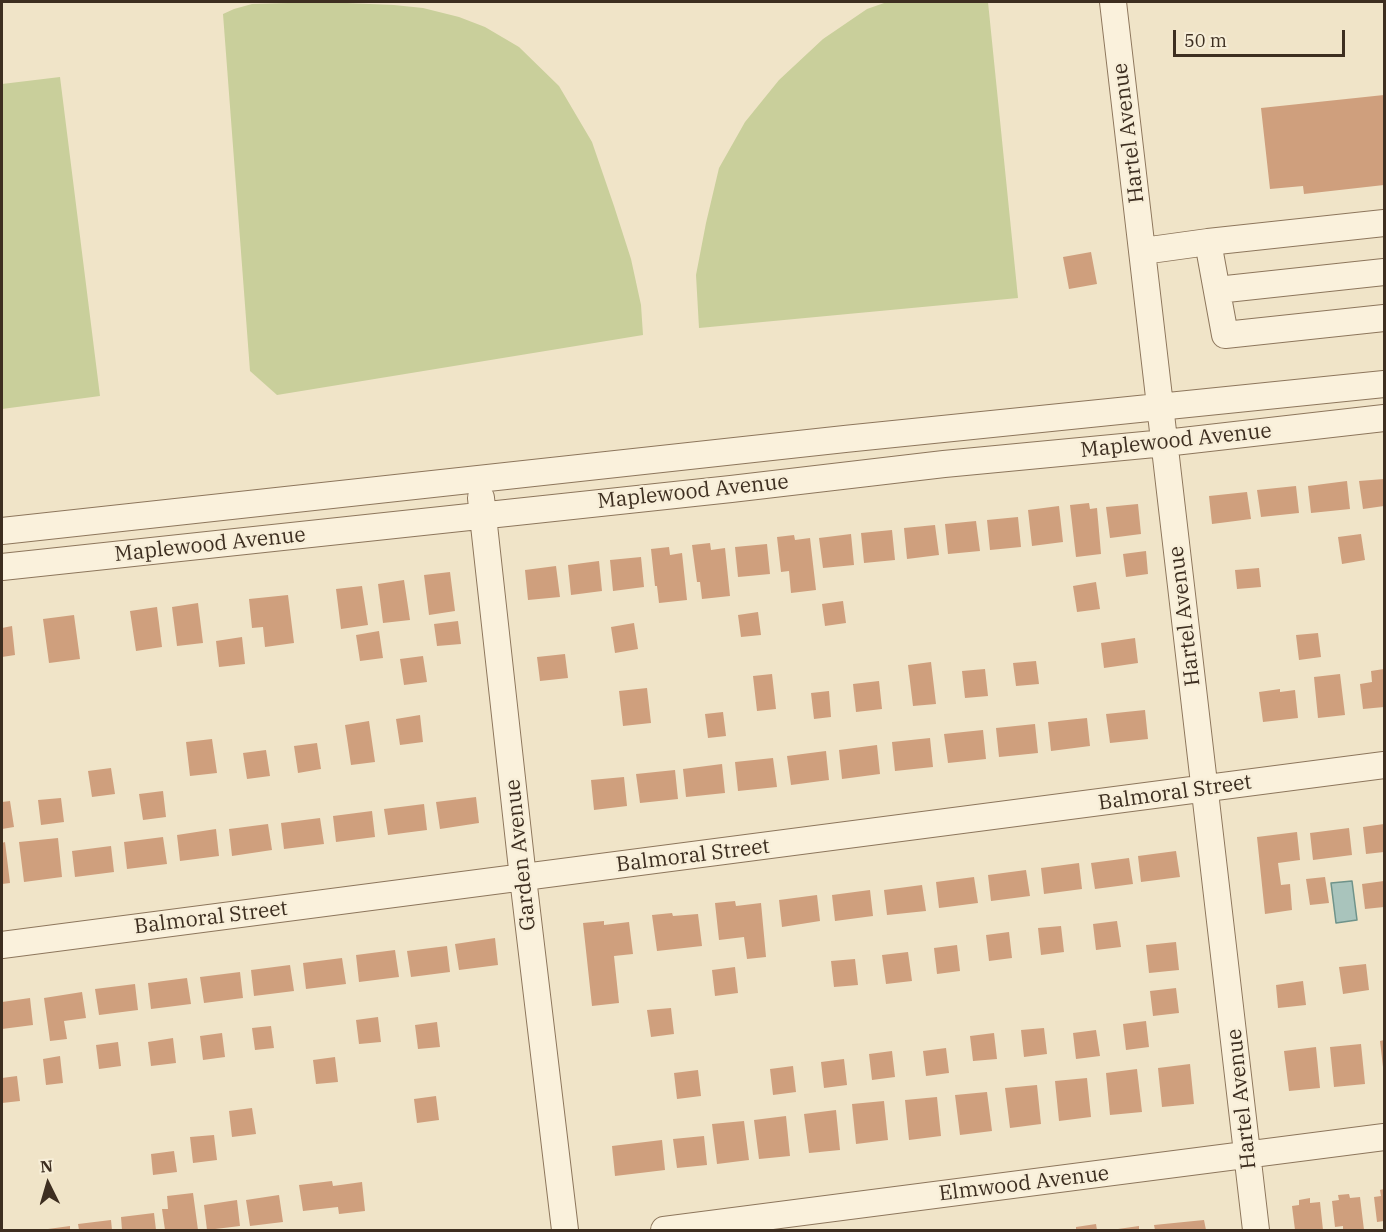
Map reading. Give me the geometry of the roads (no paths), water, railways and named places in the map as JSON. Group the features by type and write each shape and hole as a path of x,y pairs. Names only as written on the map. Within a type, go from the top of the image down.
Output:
{"street":[{"name":"Hartel Avenue","path":"1113,2 1256,1230"},
{"path":"1143,251 1384,224"},
{"path":"1208,242 1225,335 1384,318"},
{"path":"1217,290 1384,272"},
{"name":"Maplewood Avenue","path":"2,531 727,451 1384,384"},
{"name":"Maplewood Avenue","path":"2,567 1384,418"},
{"path":"940,430 944,464"},
{"path":"727,451 731,489"},
{"name":"Garden Avenue","path":"478,479 565,1230"},
{"path":"322,496 326,533"},
{"name":"Balmoral Street","path":"2,945 1384,765"},
{"name":"Elmwood Avenue","path":"664,1230 1384,1137"}],"water":[{"path":"1352,881 1357,920 1336,923 1331,883"}]}
